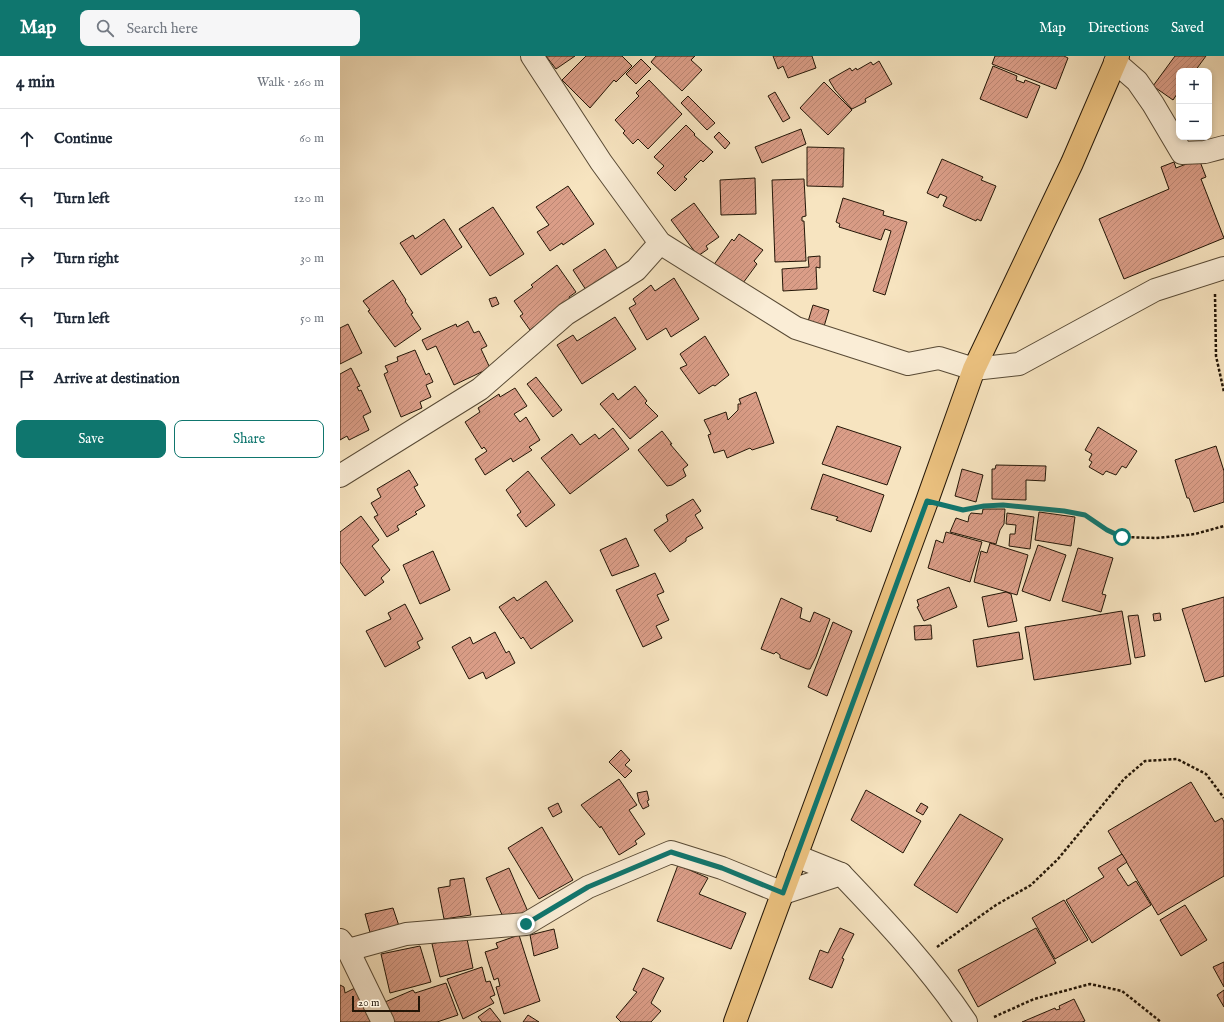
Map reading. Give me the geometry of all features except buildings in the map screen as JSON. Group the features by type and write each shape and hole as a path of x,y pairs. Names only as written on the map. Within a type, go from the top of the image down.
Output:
{"main road":[{"path":"736,1022 974,370 1072,163 1117,59"}],"street":[{"path":"532,56 601,162 660,243 796,328 908,364 939,358 974,370 1019,364 1155,290 1221,269"},
{"path":"1117,59 1141,87 1153,104 1182,153 1205,152 1224,147"},
{"path":"340,476 480,388 566,314 636,270 660,243"},
{"path":"383,1022 344,945 406,934 526,924 588,887 671,852 722,868 783,893 841,874"},
{"path":"796,856 841,874 898,933 951,999 966,1022"}],"path":[{"path":"1221,269 1215,289 1216,356 1224,392"},
{"path":"927,501 963,510 984,506 1003,505 1064,511 1085,515 1107,530 1122,537 1156,538 1183,536 1224,526"},
{"path":"936,947 1031,884 1058,859 1124,780 1145,761 1177,759 1206,774 1224,798"},
{"path":"994,1017 1034,1000 1090,984 1122,990 1161,1022"}],"route":[{"path":"526,924 537,916 588,887 671,852 722,868 783,893 927,501 963,510 984,506 1003,505 1028,506 1064,511 1085,515 1107,530 1122,537"}]}
